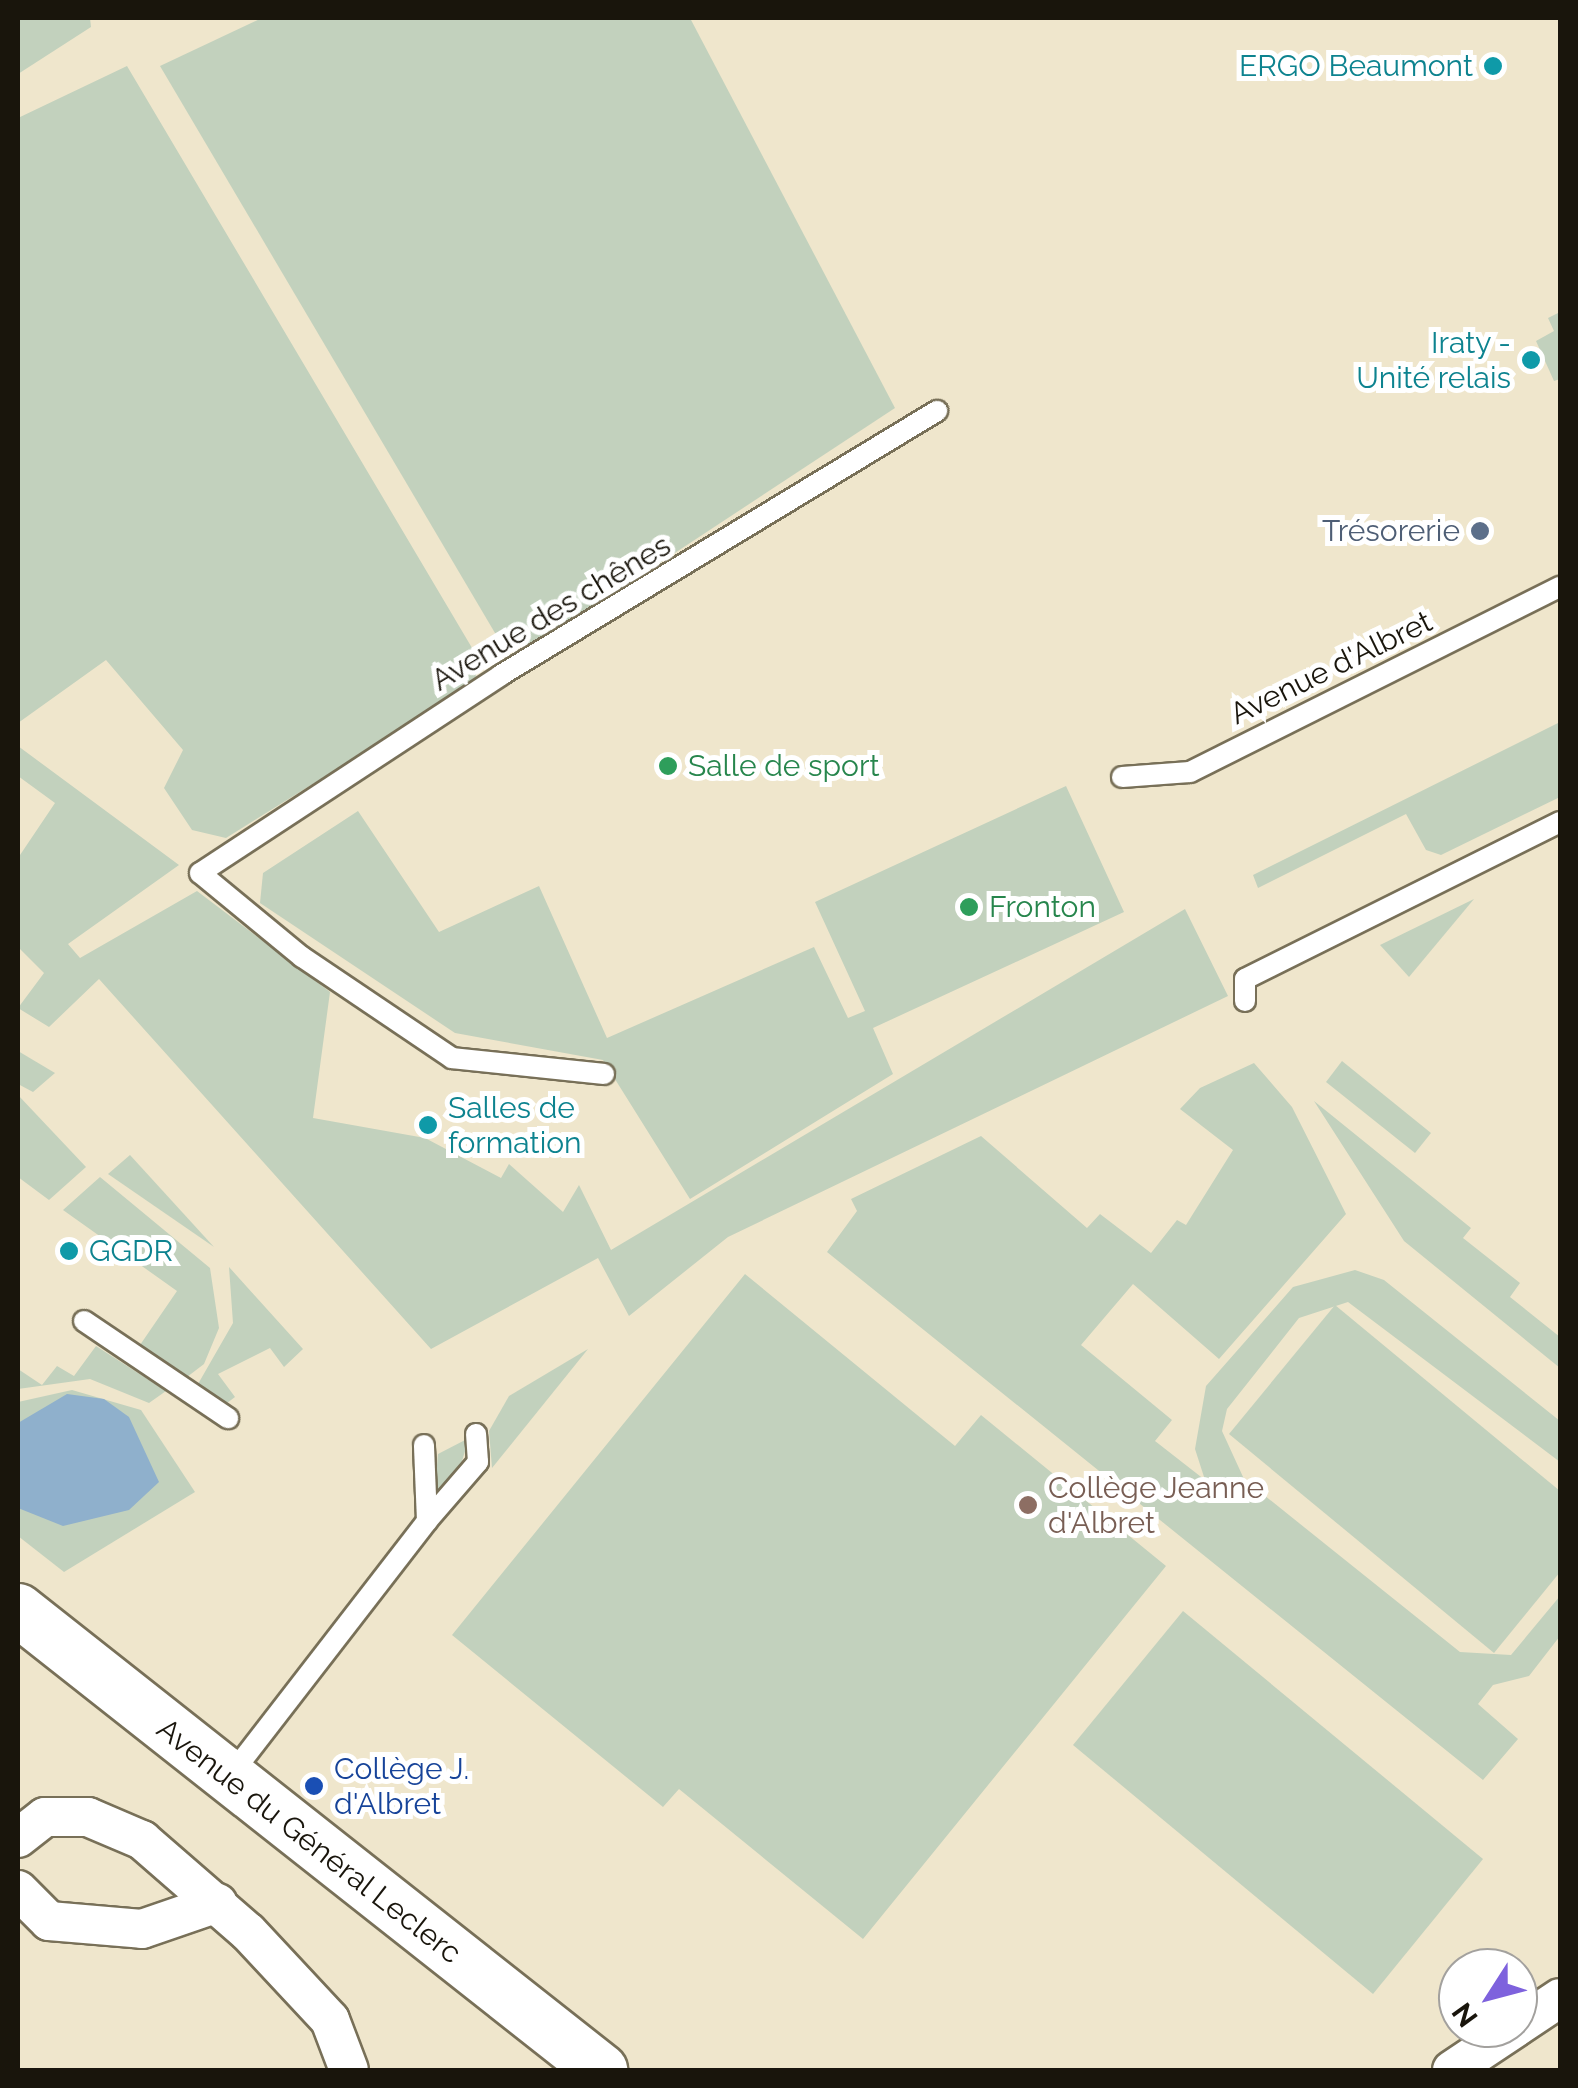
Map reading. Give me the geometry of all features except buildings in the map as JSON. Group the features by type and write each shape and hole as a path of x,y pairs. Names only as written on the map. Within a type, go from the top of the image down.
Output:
{"main road":[{"name":"Avenue du Général Leclerc","path":"18,1610 601,2070"}],"street":[{"path":"18,1838 45,1817 88,1818 142,1840 218,1903 330,2020 349,2070"},
{"path":"18,1890 49,1922 142,1929 218,1903"},
{"path":"1538,2012 1560,1998"},
{"path":"1452,2070 1485,2048"}],"lane":[{"name":"Avenue des chênes","path":"604,1074 452,1058 302,957 200,873 501,676 937,411"},
{"name":"Avenue d'Albret","path":"1122,777 1190,772 1560,588"},
{"path":"1245,1001 1246,980 1560,822"},
{"path":"84,1322 228,1418"},
{"path":"229,1777 427,1521 478,1462 476,1434"},
{"path":"424,1445 427,1521"}],"green space":[{"path":"18,18 90,18 91,27 18,74"},
{"path":"262,18 690,18 895,408 529,649 495,633 160,66"},
{"path":"127,66 478,658 475,683 226,838 192,830 164,788 183,750 106,660 18,723 18,118"},
{"path":"1560,312 1560,379 1554,381 1536,341 1554,331 1548,318"},
{"path":"1560,722 1560,797 1441,855 1426,850 1406,814 1258,888 1253,875"},
{"path":"18,746 179,865 68,944 80,958 197,891 330,992 313,1118 425,1138 501,1178 509,1164 563,1212 579,1185 611,1250 1185,909 1228,996 728,1237 629,1316 598,1258 431,1349 99,979 49,1027 18,1008 44,973 18,947 18,858 55,803 18,776"},
{"path":"1066,786 1124,912 873,1028 893,1074 690,1199 603,1060 455,1033 260,903 263,873 358,811 439,932 539,886 607,1038 814,947 848,1018 865,1011 815,902"},
{"path":"1474,899 1409,977 1380,945"},
{"path":"18,1051 55,1073 33,1092 18,1084"},
{"path":"1342,1061 1431,1133 1415,1153 1326,1082"},
{"path":"1254,1063 1292,1107 1346,1214 1219,1359 1133,1284 1081,1345 1172,1420 1155,1441 1205,1480 1195,1449 1206,1386 1293,1287 1355,1270 1384,1280 1560,1421 1560,1462 1348,1302 1299,1318 1227,1409 1222,1431 1244,1479 1460,1652 1511,1655 1560,1596 1560,1636 1529,1676 1493,1685 1478,1704 1518,1739 1483,1780 827,1252 857,1211 851,1199 981,1136 1087,1228 1100,1214 1151,1253 1177,1220 1186,1225 1233,1150 1180,1109 1200,1088"},
{"path":"18,1095 86,1167 49,1200 18,1177"},
{"path":"1314,1101 1471,1228 1463,1238 1520,1283 1510,1297 1560,1337 1560,1368 1404,1241"},
{"path":"130,1155 214,1247 108,1174"},
{"path":"100,1177 210,1268 219,1328 204,1364 187,1377 140,1345 177,1291 63,1210"},
{"path":"229,1267 303,1349 284,1367 270,1348 218,1374 235,1397 227,1403 198,1384 233,1323"},
{"path":"745,1274 955,1446 981,1415 1166,1566 863,1939 679,1789 663,1807 452,1635"},
{"path":"1335,1305 1560,1491 1560,1572 1494,1653 1229,1434"},
{"path":"96,1346 166,1391 149,1403 90,1379 18,1389 18,1369 42,1385 57,1366 74,1376"},
{"path":"588,1349 492,1468 489,1431 509,1396"},
{"path":"72,1390 141,1410 195,1492 64,1572 18,1536 18,1402"},
{"path":"469,1438 462,1461 434,1499 438,1454"},
{"path":"1183,1611 1483,1859 1373,1994 1073,1745"}],"water":[{"path":"67,1394 104,1399 129,1417 159,1482 129,1510 63,1526 18,1508 18,1423"}],"place":[{"name":"ERGO Beaumont","path":"1493,66"},
{"name":"Iraty - Unité relais","path":"1531,360"},
{"name":"Trésorerie","path":"1480,531"},
{"name":"Salle de sport","path":"668,766"},
{"name":"Fronton","path":"969,907"},
{"name":"Salles de formation","path":"428,1125"},
{"name":"GGDR","path":"69,1251"},
{"name":"Collège Jeanne d'Albret","path":"1028,1505"},
{"name":"Collège J. d'Albret","path":"314,1786"}]}
